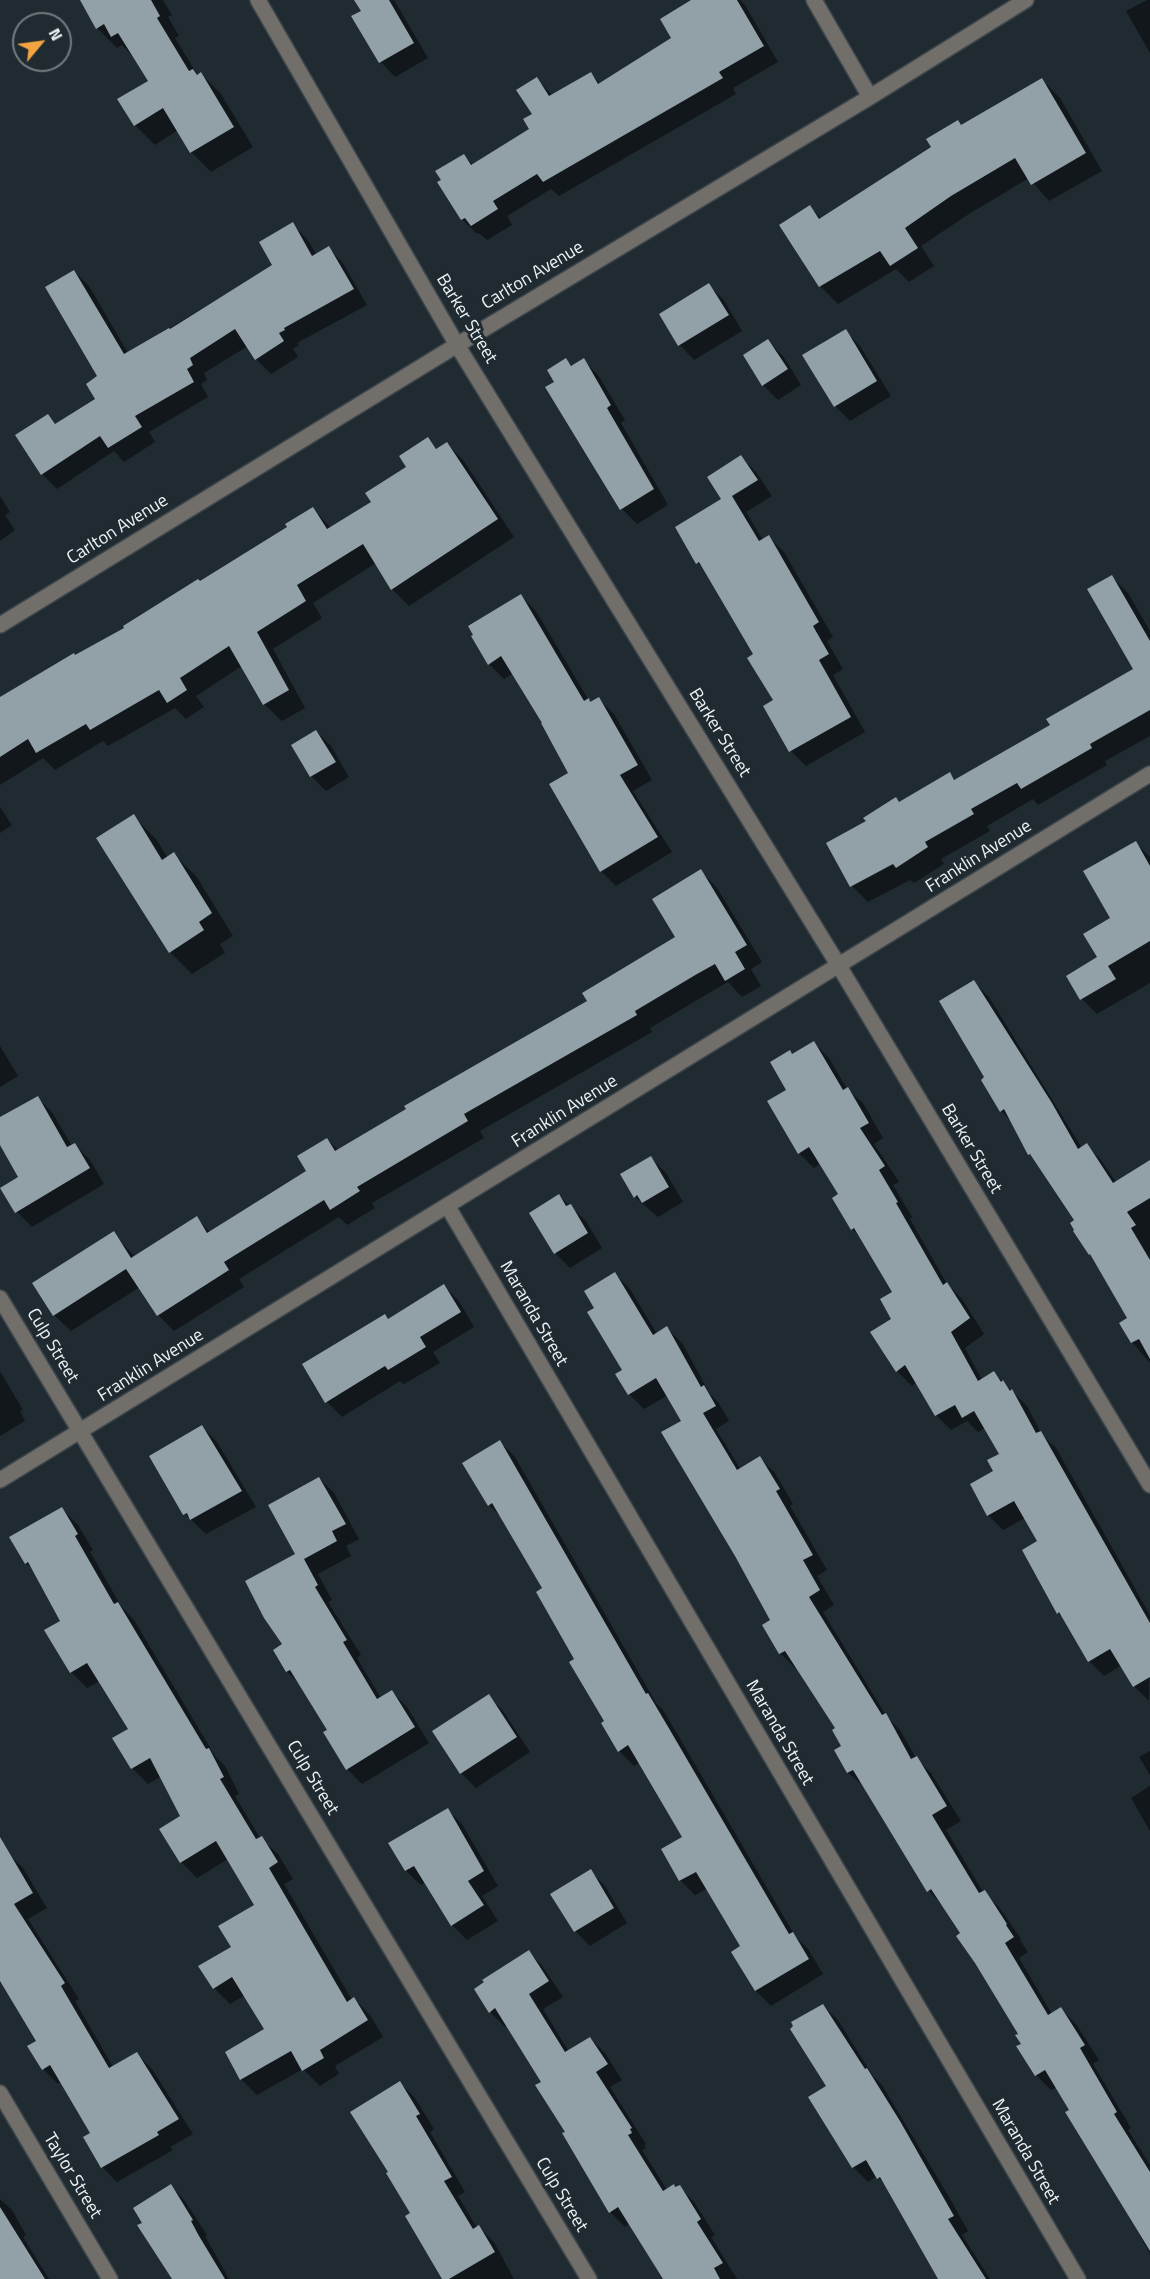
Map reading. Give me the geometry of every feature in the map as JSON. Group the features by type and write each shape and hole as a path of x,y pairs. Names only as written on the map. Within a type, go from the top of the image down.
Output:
{"street":[{"name":"Barker Street","path":"258,0 457,345 839,966 1150,1485"},
{"path":"814,0 870,97"},
{"name":"Carlton Avenue","path":"0,625 1026,0"},
{"name":"Franklin Avenue","path":"0,1480 82,1432 1150,774"},
{"name":"Maranda Street","path":"448,1207 1078,2279"},
{"name":"Culp Street","path":"0,1298 589,2279"},
{"name":"Taylor Street","path":"0,2093 110,2279"}],"building":[{"path":"80,0 151,0 160,16 157,18 189,71 193,69 197,75 201,72 234,127 190,153 163,108 134,126 117,99 148,81 118,33 111,37 104,24 96,29"},
{"path":"354,0 389,0 414,43 379,63 351,16 361,11"},
{"path":"691,0 737,0 764,46 719,72 723,78 543,182 537,174 493,201 498,209 471,226 465,218 461,220 437,182 441,180 435,171 464,154 471,165 529,129 523,119 532,114 516,90 537,77 549,96 591,72 598,84 671,38 660,19"},
{"path":"1042,78 1086,153 1031,185 1015,158 951,196 905,228 918,248 890,266 880,251 819,287 779,225 810,205 819,219 931,147 926,139 958,120 961,125"},
{"path":"293,222 312,256 329,246 354,289 284,328 285,330 279,333 284,341 255,360 235,329 190,358 193,365 187,369 194,382 135,416 142,427 108,448 100,436 41,475 15,435 48,414 55,424 95,399 86,384 97,376 45,287 74,270 124,354 170,329 272,265 259,242"},
{"path":"709,283 729,315 678,346 659,314"},
{"path":"846,329 877,381 834,407 802,355"},
{"path":"768,339 788,369 762,386 743,355"},
{"path":"566,358 571,366 584,358 611,405 607,408 654,489 620,510 545,387 554,382 547,370"},
{"path":"428,437 436,449 447,442 498,519 391,590 363,544 297,585 306,601 257,632 289,690 263,705 229,646 180,678 187,690 167,703 159,690 90,730 86,724 36,753 28,739 0,757 0,697 74,653 75,655 124,628 123,626 198,579 200,581 287,527 285,524 313,507 327,529 371,502 365,493 406,467 399,456"},
{"path":"741,455 758,480 732,496 759,541 769,535 819,622 813,626 829,654 819,660 851,717 789,752 763,706 773,700 747,658 753,654 699,562 696,564 675,527 721,499 707,477"},
{"path":"1112,575 1150,641 1150,710 1090,744 1092,748 1021,789 1017,783 971,809 974,814 925,842 928,847 896,868 893,864 850,887 826,843 866,821 863,818 896,797 899,802 950,772 954,780 1050,725 1046,719 1133,669 1087,589"},
{"path":"521,594 584,701 589,698 590,702 599,697 638,765 620,775 658,837 600,872 549,784 568,773 542,723 501,656 488,665 471,636 473,635 468,626"},
{"path":"316,730 336,762 310,777 291,745"},
{"path":"134,814 162,860 174,852 212,913 199,922 204,930 169,953 96,838"},
{"path":"1136,841 1150,866 1150,941 1108,966 1116,979 1080,1000 1066,976 1097,957 1083,934 1110,918 1083,871"},
{"path":"701,869 747,945 735,952 745,969 725,981 715,964 697,974 635,1011 637,1015 464,1114 468,1121 357,1187 360,1191 330,1210 324,1200 224,1262 229,1270 157,1316 126,1269 53,1316 32,1283 114,1231 131,1258 197,1216 207,1233 306,1171 297,1156 327,1138 335,1151 406,1109 404,1106 587,1001 582,993 675,937 652,899"},
{"path":"974,980 1052,1103 1078,1149 1087,1143 1113,1183 1150,1160 1150,1198 1127,1212 1136,1225 1131,1228 1150,1260 1150,1359 1139,1339 1131,1343 1119,1323 1127,1318 1090,1254 1073,1231 1070,1223 1074,1220 1030,1154 1028,1155 1004,1109 1000,1112 981,1080 984,1077 939,1001"},
{"path":"814,1041 843,1090 848,1087 869,1123 860,1128 885,1166 879,1170 898,1202 896,1203 943,1285 947,1282 970,1318 951,1332 978,1381 994,1371 1010,1391 1012,1389 1036,1433 1041,1431 1150,1623 1150,1677 1133,1687 1110,1649 1088,1662 1059,1612 1057,1614 1022,1550 1037,1541 1014,1501 987,1516 970,1484 993,1471 987,1460 999,1454 974,1411 962,1418 955,1405 935,1416 905,1365 896,1372 870,1332 891,1319 880,1299 892,1292 854,1228 851,1230 832,1198 838,1194 809,1147 798,1154 767,1101 786,1090 770,1062 790,1050 792,1054"},
{"path":"38,1096 67,1147 75,1143 90,1168 15,1213 0,1188 18,1177 0,1145 0,1117"},
{"path":"651,1156 669,1187 642,1203 637,1195 634,1198 620,1174"},
{"path":"559,1194 566,1206 571,1204 588,1233 554,1254 529,1213"},
{"path":"615,1272 653,1335 667,1326 701,1387 704,1385 716,1406 703,1413 737,1470 760,1456 780,1489 776,1491 813,1555 803,1560 820,1590 809,1597 882,1715 886,1713 911,1759 917,1756 947,1806 932,1815 979,1893 985,1890 1007,1924 1014,1937 1005,1943 1048,2015 1061,2007 1085,2045 1080,2048 1117,2112 1114,2114 1150,2172 1150,2251 1065,2112 1069,2110 1045,2070 1035,2076 1016,2046 1021,2044 1015,2035 1018,2034 956,1936 960,1933 931,1889 927,1892 853,1770 847,1773 834,1750 841,1746 832,1730 835,1728 785,1651 779,1654 762,1625 770,1620 735,1556 661,1432 681,1421 656,1378 628,1395 615,1374 622,1370 587,1312 594,1308 584,1291"},
{"path":"444,1284 461,1312 420,1337 426,1347 388,1370 385,1366 325,1403 302,1364 385,1314 388,1319"},
{"path":"202,1425 242,1491 190,1520 187,1513 183,1515 149,1456"},
{"path":"500,1440 646,1694 648,1693 789,1934 793,1932 809,1959 755,1991 731,1952 740,1946 696,1872 679,1881 661,1849 682,1837 628,1745 618,1752 601,1723 604,1721 569,1662 574,1659 536,1592 542,1588 492,1503 488,1506 462,1463"},
{"path":"319,1477 346,1524 332,1531 337,1541 304,1559 318,1585 315,1587 347,1640 343,1642 377,1699 392,1690 415,1727 346,1770 323,1732 327,1730 290,1670 286,1672 273,1650 282,1644 264,1618 245,1581 295,1554 268,1505"},
{"path":"62,1507 78,1534 75,1536 114,1604 118,1602 206,1749 209,1748 224,1777 220,1779 256,1839 262,1836 278,1862 269,1868 347,2002 354,1997 368,2020 320,2050 324,2058 302,2071 291,2051 240,2080 225,2052 264,2029 232,1977 213,1989 198,1966 231,1947 218,1926 254,1905 216,1841 180,1863 159,1829 180,1816 150,1758 131,1769 112,1738 128,1729 87,1663 70,1673 44,1630 60,1621 28,1562 25,1564 9,1537"},
{"path":"489,1694 517,1737 460,1774 432,1731"},
{"path":"448,1808 484,1871 468,1881 484,1905 451,1926 414,1866 405,1871 388,1843"},
{"path":"0,1837 33,1893 14,1904 65,1983 61,1986 109,2068 137,2052 179,2119 157,2132 159,2135 101,2168 83,2137 90,2133 50,2065 42,2070 27,2046 36,2041 0,1981"},
{"path":"591,1869 614,1908 574,1932 550,1894"},
{"path":"529,1950 549,1981 529,1994 565,2052 590,2037 608,2064 596,2072 632,2128 630,2129 632,2133 628,2135 663,2191 674,2184 675,2187 680,2185 701,2219 697,2222 723,2263 714,2268 720,2279 663,2279 618,2207 609,2213 562,2133 565,2132 535,2085 541,2082 495,2008 489,2013 474,1989 484,1982 482,1980"},
{"path":"823,2004 900,2121 954,2216 948,2219 986,2279 938,2279 880,2177 877,2179 866,2160 852,2168 808,2097 826,2086 790,2029 793,2026 791,2022"},
{"path":"400,2081 420,2114 416,2116 452,2177 444,2181 473,2229 479,2225 495,2252 449,2279 442,2279 405,2216 410,2213 386,2173 388,2172 350,2112"},
{"path":"171,2184 225,2279 172,2279 137,2225 142,2223 133,2208"},
{"path":"0,2207 45,2279 0,2279"}]}
